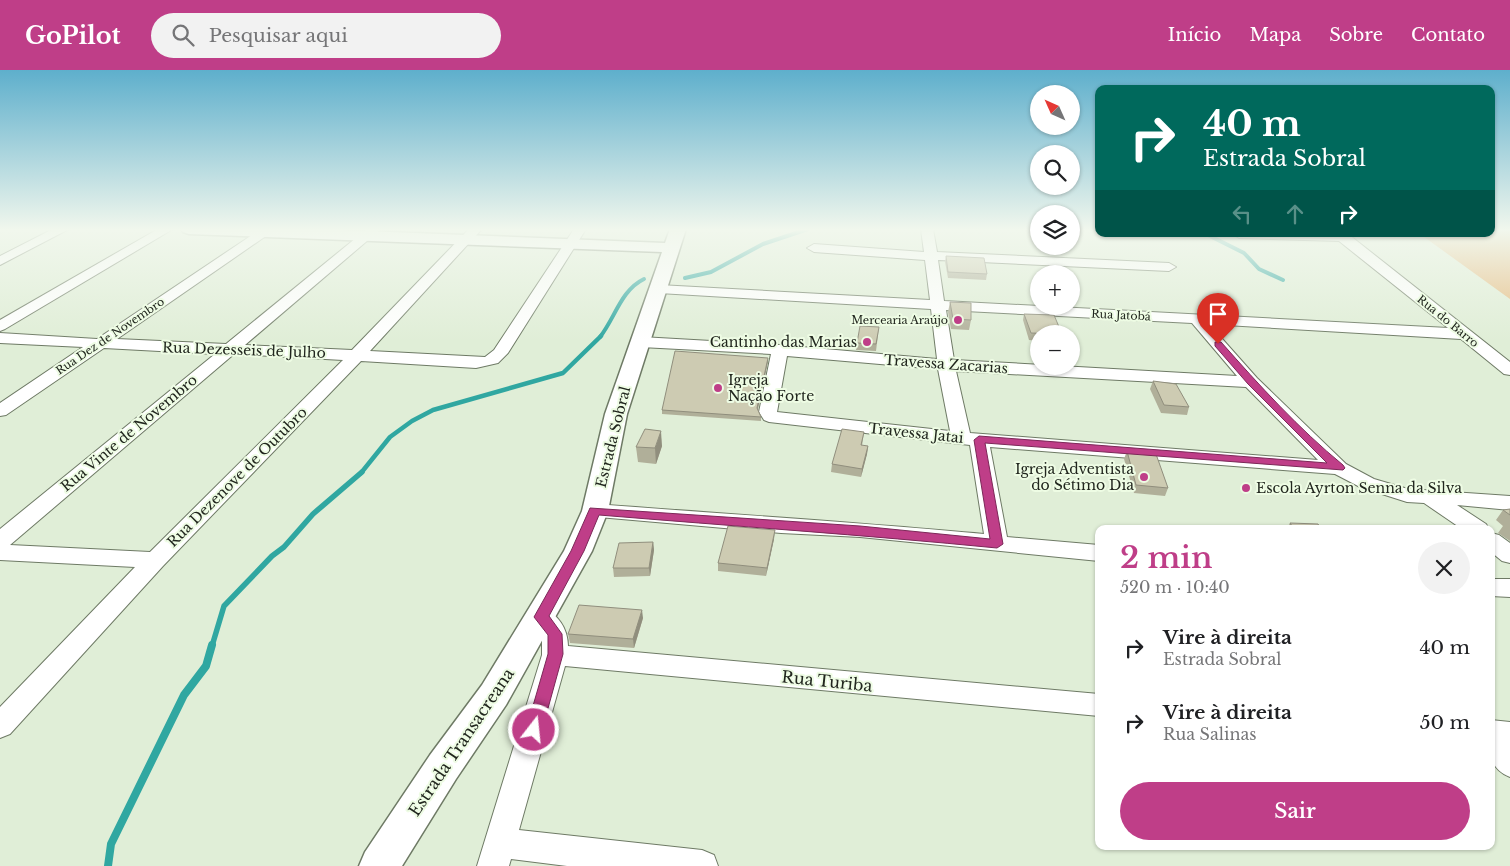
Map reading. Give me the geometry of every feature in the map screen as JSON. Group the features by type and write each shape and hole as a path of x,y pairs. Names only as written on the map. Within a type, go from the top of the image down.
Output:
{"street":[{"path":"0,326 102,266"},
{"name":"Rua Dez de Novembro","path":"0,411 214,266"},
{"name":"Rua Vinte de Novembro","path":"0,541 228,349 330,266"},
{"name":"Rua Dezenove de Outubro","path":"0,726 155,560 358,354 441,266"},
{"name":"Rua Dezesseis de Julho","path":"0,338 98,344 358,354 476,363 496,358 555,266"},
{"name":"Estrada Sobral","path":"542,617 578,551 594,511 616,414 666,266"},
{"path":"931,266 946,365 970,438 997,544"},
{"path":"1150,266 1169,267"},
{"name":"Rua do Barro","path":"1379,266 1510,370"},
{"name":"Rua Jatobá","path":"659,289 1463,334"},
{"path":"1196,319 1251,382 1339,468 1367,483 1407,495 1510,503"},
{"name":"Travessa Zacarias","path":"641,342 780,350 946,365 1251,382"},
{"name":"Travessa Jatai","path":"780,350 768,412 770,416 812,423 970,438 1339,468"},
{"path":"1429,498 1472,525"},
{"path":"594,511 781,526 860,530 1095,553"},
{"path":"1495,543 1510,555"},
{"path":"0,552 155,560"},
{"path":"1495,587 1510,588"},
{"path":"542,617 555,634 555,654 497,854 702,866"},
{"name":"Estrada Transacreana","path":"379,866 443,767 494,694 542,617"},
{"name":"Rua Turiba","path":"555,654 1095,706"},
{"path":"1495,732 1510,734"},
{"path":"1495,744 1510,764"}],"shaded area":[{"path":"1465,266 1510,266 1510,299"}],"building":[{"path":"947,266 986,266 987,274 948,272"},
{"path":"950,302 971,303 971,320 953,319"},
{"path":"1024,314 1054,315 1058,325 1030,325 1030,330"},
{"path":"860,326 879,327 876,344 857,343"},
{"name":"Igreja Nação Forte","path":"675,351 768,358 757,408 761,417 662,410"},
{"path":"1153,381 1176,384 1189,407 1164,405"},
{"path":"645,429 661,431 655,448 636,447"},
{"path":"842,429 864,432 861,445 868,446 862,469 832,464"},
{"name":"Igreja Adventista do Sétimo Dia","path":"1127,451 1156,454 1168,488 1136,485"},
{"path":"1510,509 1510,515 1503,510"},
{"path":"1290,523 1319,525 1291,525"},
{"path":"728,526 775,530 767,568 718,563"},
{"path":"653,542 649,568 613,568 619,543"},
{"path":"579,605 642,610 633,639 568,634"}],"waterway":[{"path":"685,278 711,272 722,266"},
{"path":"1256,266 1283,280"},
{"path":"600,337 624,297 636,284 644,279"},
{"path":"361,473 390,437 412,421 433,410 563,373 600,337"},
{"path":"212,646 224,606 272,556 284,547 313,514 361,473"},
{"path":"108,866 111,844 184,695 206,666 212,645"}],"place":[{"name":"Mercearia Araújo","path":"958,320"},
{"name":"Cantinho das Marias","path":"867,342"},
{"name":"Igreja Nação Forte","path":"718,388"},
{"name":"Igreja Adventista do Sétimo Dia","path":"1144,477"},
{"name":"Escola Ayrton Senna da Silva","path":"1246,488"}],"route":[{"path":"534,730 555,654 555,634 542,617 578,551 594,511 781,526 860,530 997,544 979,440 1339,468 1251,382 1218,344"}]}
